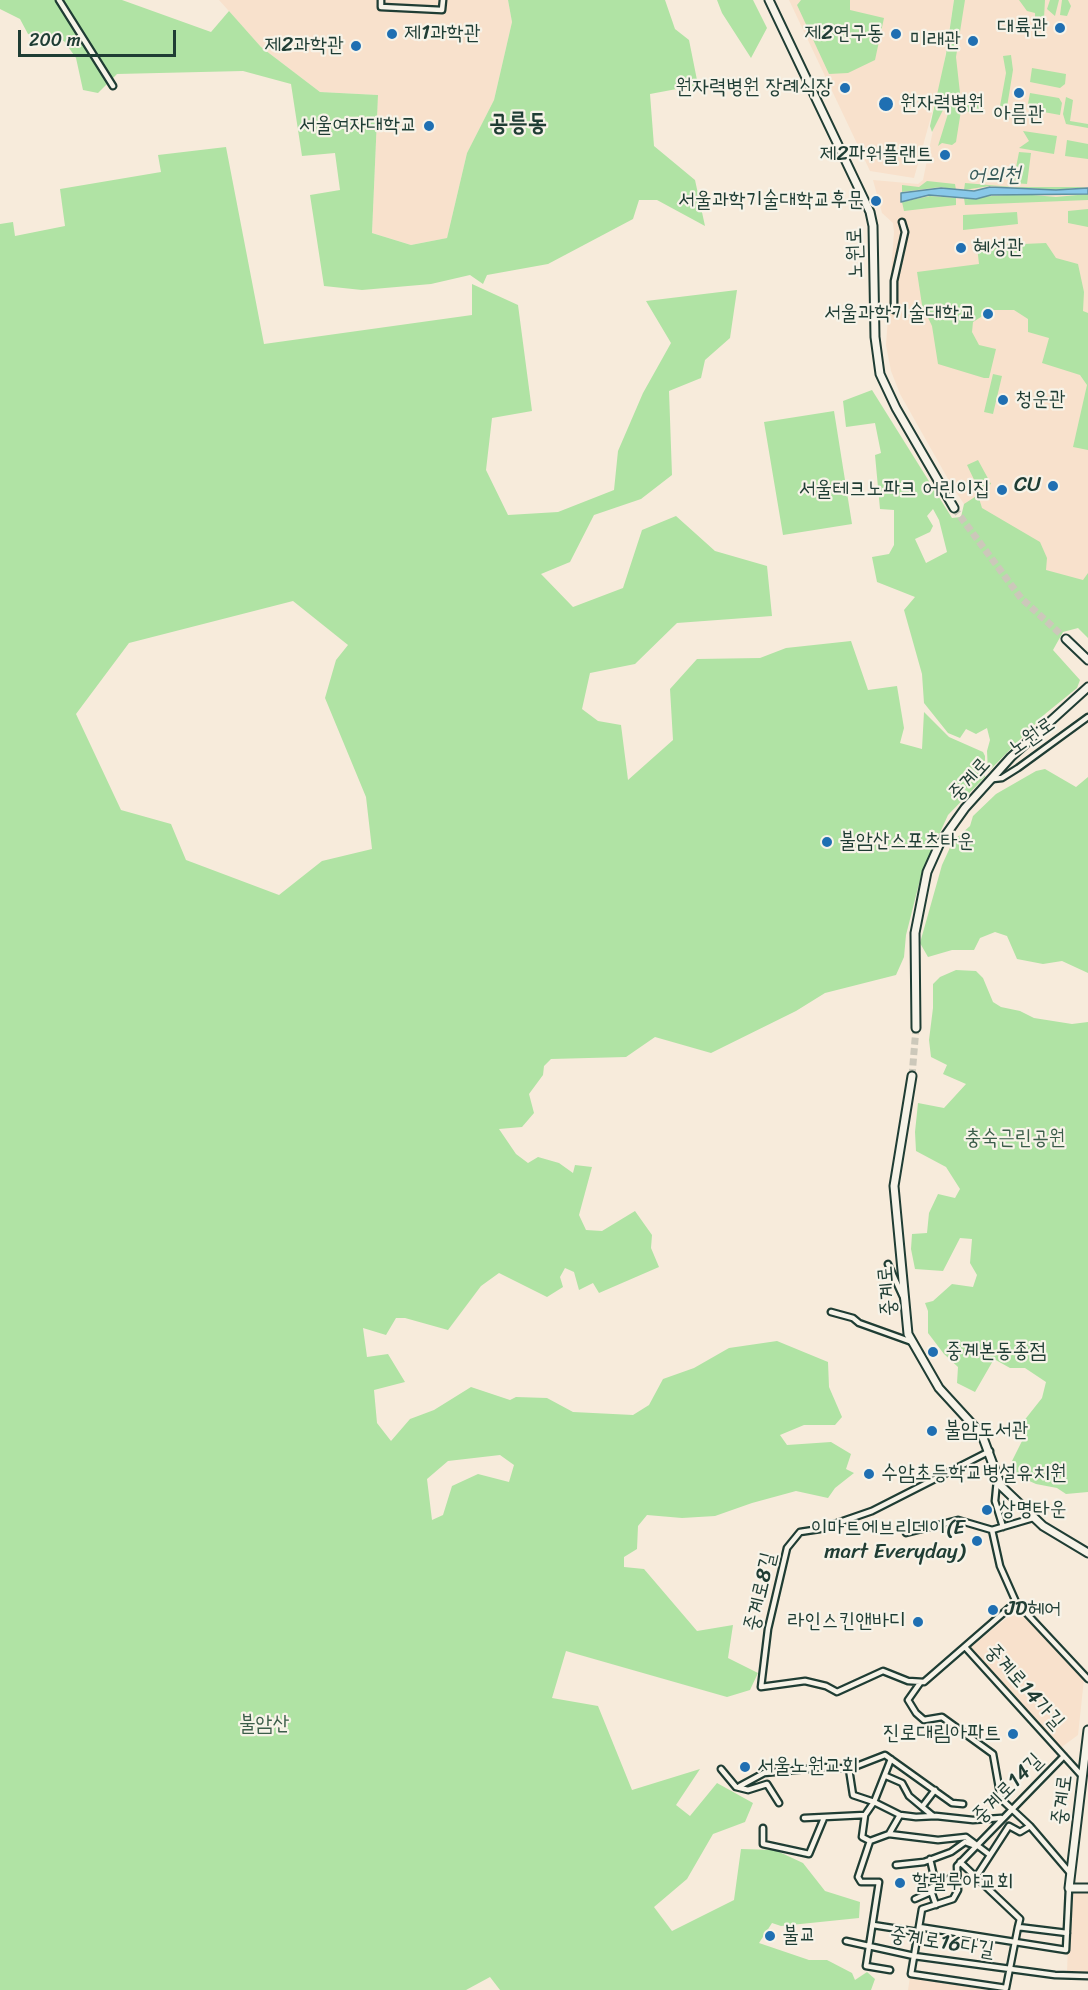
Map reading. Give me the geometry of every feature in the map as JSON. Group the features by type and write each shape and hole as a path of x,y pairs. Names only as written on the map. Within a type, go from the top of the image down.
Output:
{"street":[{"path":"59,0 113,86"},
{"path":"381,0 381,7 442,10 443,0"},
{"name":"노원로","path":"769,0 870,212 873,226 875,337 880,374 896,408 954,508"},
{"path":"894,310 894,281 904,232 902,222"},
{"path":"1066,639 1088,660"},
{"name":"중계로","path":"916,1028 915,933 927,872 940,843 965,808 1023,746 1088,687"},
{"name":"노원로","path":"993,779 1002,778 1018,768 1088,717"},
{"name":"중계로","path":"912,1076 894,1186 904,1299 912,1342 939,1388 982,1435 990,1451 1001,1486 1033,1518 1088,1553"},
{"path":"888,1264 904,1299"},
{"path":"831,1312 853,1318 859,1323 912,1342"},
{"name":"중계로8길","path":"920,1683 883,1671 837,1692 826,1686 805,1682 761,1687 768,1629 787,1548 800,1532 820,1529 872,1510 990,1451"},
{"name":"중계로","path":"997,1478 995,1501 1003,1527"},
{"path":"906,1533 958,1520 992,1530 1033,1518"},
{"path":"992,1530 1000,1566 1016,1602 1088,1679"},
{"path":"920,1683 934,1676 1016,1602"},
{"name":"중계로14가길","path":"965,1647 1082,1776"},
{"name":"중계로","path":"920,1683 908,1700 916,1713 924,1720 942,1717 993,1754 1001,1799 1030,1826 1071,1874"},
{"name":"중계로","path":"1069,1888 1088,1730"},
{"path":"740,1786 764,1773 828,1767 849,1768 885,1755 952,1803 963,1804"},
{"name":"중계로14길","path":"958,1864 1064,1756"},
{"path":"891,1759 874,1802 865,1815 862,1837 870,1841 889,1834 938,1840 966,1838 976,1845"},
{"path":"849,1768 852,1795 874,1802 900,1815 933,1816 952,1820 1001,1818"},
{"path":"721,1769 736,1787 740,1786 748,1790 768,1784 779,1803"},
{"path":"886,1776 902,1783 909,1796 933,1816"},
{"path":"922,1808 935,1791"},
{"path":"804,1818 865,1815"},
{"path":"889,1834 900,1815"},
{"path":"763,1828 763,1844 809,1854 824,1818"},
{"path":"976,1876 1010,1826 1020,1832 1030,1826"},
{"path":"870,1841 858,1876 861,1882 879,1882 870,1948"},
{"path":"896,1865 930,1859 951,1852 965,1842 976,1845"},
{"name":"중계로14길","path":"976,1845 990,1855"},
{"path":"951,1852 958,1864 976,1876 1020,1919 1006,1988 911,1974 922,1909 953,1899 958,1890 958,1864"},
{"path":"930,1859 936,1885"},
{"path":"936,1905 930,1888 957,1875"},
{"path":"873,1925 1066,1950 1069,1888 1088,1888"},
{"path":"915,1899 931,1892"},
{"path":"1018,1927 1067,1934"},
{"name":"중계로16다길","path":"846,1941 914,1956 1010,1970 1088,1976"},
{"name":"중계로16다길","path":"870,1948 866,1966 890,1970"}],"shaded area":[{"name":"서울여자대학교","path":"219,0 508,0 512,22 494,100 467,153 447,238 411,245 372,233 378,95 320,92 261,47"},
{"name":"원자력병원","path":"789,0 801,0 797,5 849,10 850,0 954,0 942,77 914,178 870,171"},
{"name":"서울과학기술대학교","path":"959,0 1088,0 1088,613 980,528 952,486 900,394 891,371 886,345 894,232 893,223 882,213 873,180 918,184 923,180"},
{"path":"1018,1609 1084,1679 1078,1735 1059,1749 969,1648"},
{"path":"1070,1890 1088,1890 1088,1974 1067,1973"},
{"path":"910,1977 997,1990 908,1990"}],"green space":[{"path":"0,0 122,0 211,32 229,11 261,47 320,92 378,95 372,233 411,245 447,238 467,153 494,100 512,22 508,0 665,0 675,29 689,40 698,85 650,94 654,146 695,180 705,226 657,200 639,200 633,219 548,264 487,275 483,284 470,275 431,284 362,290 324,286 310,195 340,190 335,153 302,156 291,84 243,71 117,74 98,93 83,90 76,58 64,41 28,34 20,19 0,9"},
{"path":"717,0 753,0 767,28 751,58 722,13"},
{"path":"801,0 850,0 850,10 884,18 875,60 848,73 829,74 797,5"},
{"path":"954,0 965,0 956,57 960,93 948,100 932,132 930,126 946,54"},
{"path":"1019,0 1045,0 1044,18 1035,17 1035,13 1027,11"},
{"path":"1050,0 1059,0 1055,16 1047,9"},
{"path":"1062,0 1068,0 1071,6 1067,16 1060,15"},
{"path":"1011,55 1013,70 1007,107 1000,106 1006,73 1003,56"},
{"path":"1032,68 1066,74 1065,84 1060,88 1030,82"},
{"path":"1030,93 1059,98 1062,103 1060,115 1027,109"},
{"path":"1066,97 1073,100 1070,121 1088,124 1088,128 1066,124 1063,114"},
{"path":"963,98 956,142 952,145 942,143 938,146 951,104"},
{"path":"966,100 984,104 983,114 964,111"},
{"path":"1023,131 1057,136 1054,154 1019,148 1029,141"},
{"path":"1067,140 1088,144 1088,159 1065,156"},
{"name":"불암산","path":"226,147 264,344 472,315 472,284 518,305 532,411 492,418 486,470 508,515 558,512 614,490 618,451 643,393 671,343 646,301 737,290 730,338 705,360 701,378 669,391 672,475 641,499 594,515 570,562 541,574 573,607 623,588 642,530 676,516 715,551 767,566 772,616 677,623 635,664 590,673 582,709 598,721 621,725 628,780 673,740 670,689 697,659 760,658 786,648 851,641 868,690 897,686 904,728 900,743 922,749 924,712 949,737 983,752 985,756 985,777 948,815 922,872 906,935 904,957 896,975 825,993 796,1011 711,1053 655,1037 626,1057 551,1059 544,1066 543,1075 529,1094 534,1113 522,1127 499,1129 516,1154 528,1163 538,1157 559,1163 573,1173 575,1165 592,1167 579,1215 586,1230 602,1231 635,1211 652,1235 651,1248 659,1267 599,1293 593,1283 579,1290 574,1272 565,1268 560,1277 563,1287 547,1297 499,1273 481,1286 448,1330 405,1318 396,1318 386,1335 363,1328 367,1357 388,1354 405,1382 374,1390 377,1423 391,1441 410,1419 434,1410 471,1387 510,1400 516,1397 547,1398 573,1412 633,1415 649,1405 663,1379 694,1368 729,1348 777,1341 828,1362 829,1387 842,1417 835,1425 804,1425 780,1435 787,1445 831,1442 851,1454 846,1469 854,1473 835,1488 828,1498 796,1491 715,1516 682,1518 647,1515 638,1526 637,1549 624,1557 624,1567 644,1569 697,1631 733,1625 728,1658 758,1673 750,1690 727,1697 566,1651 552,1698 598,1706 632,1790 700,1769 676,1805 690,1816 717,1783 753,1803 745,1822 713,1834 687,1879 654,1907 672,1931 734,1900 741,1849 775,1850 803,1863 825,1891 860,1902 859,1918 781,1926 772,1923 759,1943 809,1960 827,1960 852,1973 855,1980 867,1972 875,1979 871,1990 500,1990 490,1977 466,1990 0,1990 0,224 13,222 15,236 65,226 60,189 161,172 158,155","holes":["293,601 348,645 336,660 325,698 366,797 372,849 322,861 279,895 186,860 171,824 121,810 76,714 129,643","500,1455 514,1465 509,1482 478,1474 452,1486 443,1515 432,1520 427,1479 448,1461"]},
{"path":"1019,152 1031,153 1027,184 1013,183"},
{"path":"927,181 955,184 956,190 941,187 902,192 902,185 919,187"},
{"path":"965,183 1013,187 1088,187 1056,190 990,186 964,190"},
{"path":"1021,194 1056,197 1088,194 1088,200 965,205 964,198"},
{"path":"930,196 956,198 956,205 904,211 902,202"},
{"path":"1088,209 1088,227 1068,223 1068,211"},
{"path":"1017,212 1018,224 963,230 963,215"},
{"path":"1046,243 1056,258 1078,264 1084,292 1083,311 1088,313 1088,450 1073,447 1087,385 1080,375 1042,363 1049,338 1028,332 1028,319 1014,310 992,310 973,322 972,332 979,345 996,349 989,378 984,378 938,364 932,326 922,305 917,272 979,264 977,246"},
{"path":"993,374 1002,376 993,414 984,412"},
{"path":"872,390 952,518 961,517 964,504 978,495 982,508 1040,542 1047,558 1046,570 1083,580 1088,573 1088,638 1078,628 1063,632 1053,650 1080,680 1077,688 1045,714 988,772 987,751 990,740 987,728 976,734 966,729 960,738 948,733 924,703 922,674 904,610 915,597 877,582 872,557 889,554 894,545 894,510 880,509 875,455 881,453 875,423 846,427 843,401","holes":["933,509 939,520 947,552 926,563 915,539 930,532 933,526 927,516"]},
{"path":"834,411 852,524 783,535 764,422"},
{"path":"978,460 991,484 979,490 967,465"},
{"path":"1045,769 1076,787 1088,777 1088,973 1062,961 1043,964 1017,959 1007,936 995,932 980,938 974,950 952,950 928,957 920,943 942,865 953,841 970,826 973,816 996,794 1036,771"},
{"name":"충숙근린공원","path":"956,970 976,971 983,978 993,1002 1001,1007 1020,1011 1034,1018 1072,1024 1088,1022 1088,1492 1066,1494 1057,1488 1036,1484 1018,1476 1011,1463 1027,1431 1023,1422 1042,1398 1046,1382 1025,1368 1010,1368 994,1359 975,1392 957,1383 958,1367 944,1354 928,1333 928,1311 925,1303 933,1301 952,1284 973,1287 977,1275 970,1263 972,1239 960,1238 943,1271 915,1269 911,1249 912,1234 927,1233 929,1213 938,1194 955,1198 960,1189 946,1167 916,1151 915,1132 918,1103 944,1108 966,1084 943,1074 947,1065 931,1057 929,1040 933,984 940,977"}],"water":[{"path":"990,187 1056,190 1088,188 1088,194 991,195 976,199 929,195 901,202 901,193 941,188 974,191"}],"tunnel":[{"path":"954,508 1021,598 1066,639"},
{"path":"912,1076 916,1028"}],"place":[{"name":"대륙관","path":"1060,28"},
{"name":"제1과학관","path":"392,34"},
{"name":"제2연구동","path":"896,34"},
{"name":"미래관","path":"973,41"},
{"name":"제2과학관","path":"356,46"},
{"name":"원자력병원 장례식장","path":"845,88"},
{"name":"아름관","path":"1019,93"},
{"name":"원자력병원","path":"886,104"},
{"name":"서울여자대학교","path":"429,126"},
{"name":"제2파워플랜트","path":"945,155"},
{"name":"서울과학기술대학교후문","path":"876,201"},
{"name":"혜성관","path":"961,248"},
{"name":"서울과학기술대학교","path":"988,314"},
{"name":"청운관","path":"1003,400"},
{"name":"CU","path":"1053,486"},
{"name":"서울테크노파크 어린이집","path":"1002,490"},
{"name":"불암산스포츠타운","path":"827,842"},
{"name":"중계본동종점","path":"933,1352"},
{"name":"불암도서관","path":"932,1431"},
{"name":"수암초등학교병설유치원","path":"869,1474"},
{"name":"상명타운","path":"987,1510"},
{"name":"이마트에브리데이(E mart Everyday)","path":"977,1541"},
{"name":"JD헤어","path":"993,1610"},
{"name":"라인스킨앤바디","path":"918,1622"},
{"name":"진로대림아파트","path":"1013,1734"},
{"name":"서울노원교회","path":"745,1767"},
{"name":"할렐루야교회","path":"900,1883"},
{"name":"불교","path":"770,1936"}],"district":[{"name":"공릉동","path":"518,124"}],"water label":[{"name":"어의천","path":"994,176"}]}
